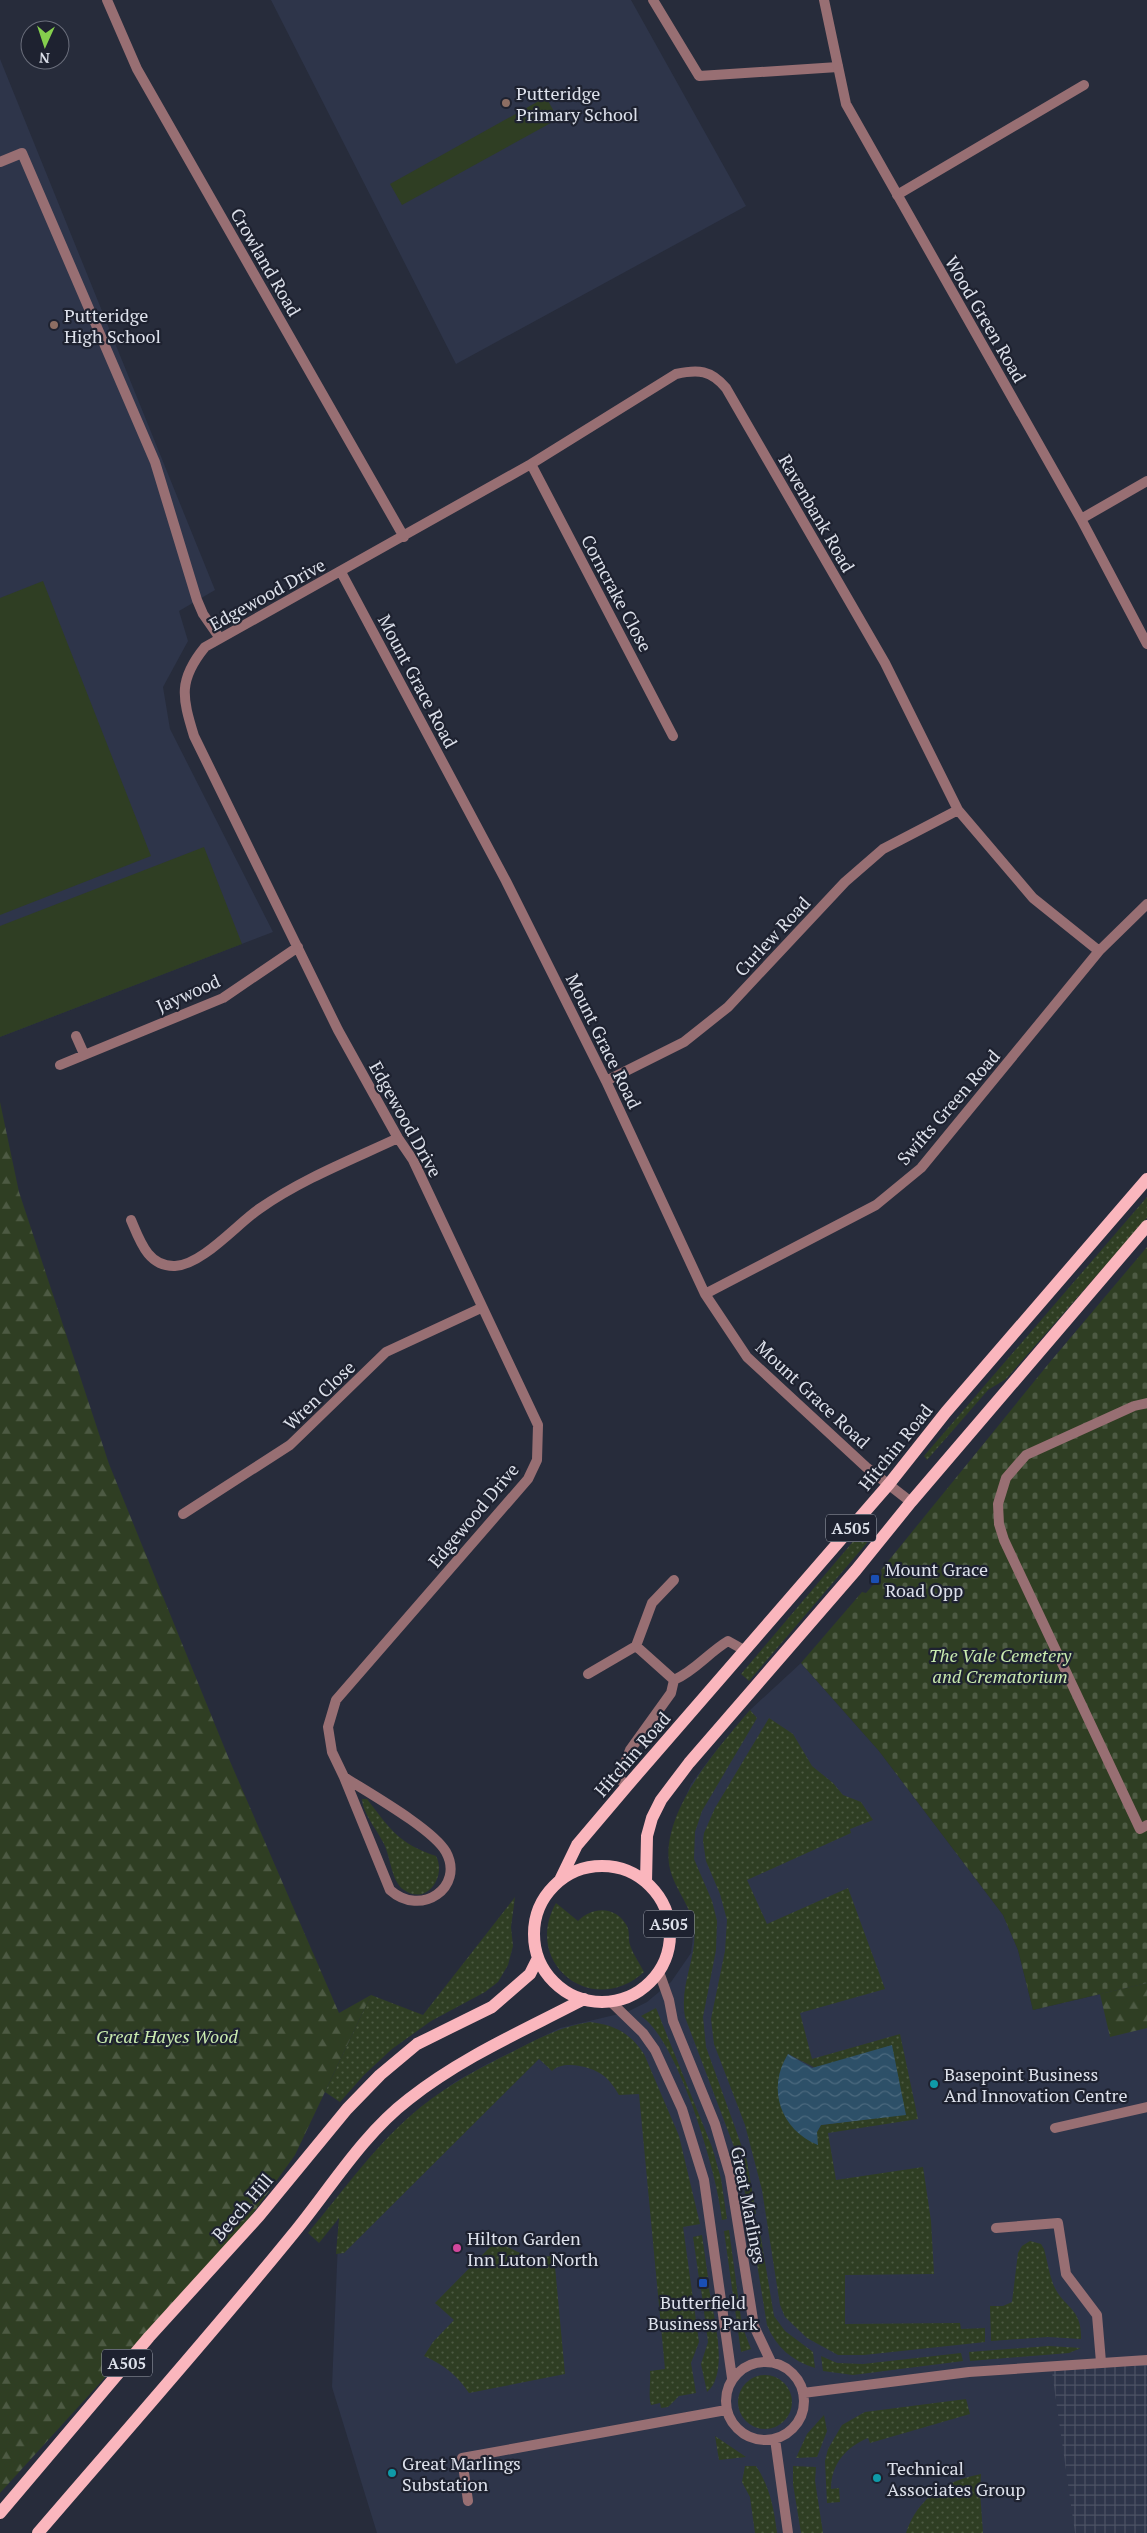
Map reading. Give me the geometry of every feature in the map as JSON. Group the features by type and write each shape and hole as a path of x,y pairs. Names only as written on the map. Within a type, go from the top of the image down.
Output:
{"main road":[{"name":"Hitchin Road","path":"560,1880 577,1845 626,1786 889,1484 946,1412 1147,1179"},
{"name":"A505","path":"646,1882 647,1836 652,1818 661,1800 689,1763 856,1570 911,1502 1147,1226"},
{"name":"A505","path":"594,1866 613,1866 631,1872 646,1882 664,1904 670,1932 665,1959 659,1972 638,1992 610,2001 584,1999 570,1994 556,1984 546,1972 538,1958 534,1941 537,1916 548,1892 560,1880 576,1870 594,1866"},
{"name":"Beech Hill","path":"0,2513 130,2359 259,2216 347,2109 380,2075 417,2044 492,2007 530,1974 538,1958"},
{"name":"A505","path":"38,2533 293,2234 372,2134 408,2100 440,2076 474,2055 584,1999"}],"street":[{"name":"Crowland Road","path":"107,0 137,69 404,537"},
{"path":"653,0 699,76 838,67"},
{"name":"Wood Green Road","path":"824,0 846,104 1143,628 1147,644"},
{"path":"897,195 1084,85"},
{"path":"0,162 22,154 155,462 197,600 203,614 219,637"},
{"name":"Ravenbank Road","path":"404,537 531,464 676,374 703,370 718,378 726,388 885,663 958,810 1033,898 1099,951"},
{"name":"Corncrake Close","path":"531,464 673,736"},
{"path":"1081,519 1147,481"},
{"name":"Edgewood Drive","path":"344,1777 417,1826 446,1853 450,1870 447,1884 438,1895 422,1902 408,1902 390,1890 332,1752 328,1727 336,1700 528,1479 537,1460 538,1425 481,1308 413,1160 398,1138 338,1030 194,736 186,712 184,689 190,665 206,647 219,637 404,537"},
{"name":"Mount Grace Road","path":"341,572 501,872 606,1082 705,1294 747,1357 866,1467 911,1502"},
{"name":"Curlew Road","path":"606,1082 684,1042 728,1007 845,882 883,849 958,810"},
{"name":"Swifts Green Road","path":"705,1294 876,1205 921,1168 1099,951 1147,904"},
{"name":"Jaywood","path":"60,1065 223,998 298,947"},
{"path":"76,1036 84,1054"},
{"path":"131,1220 144,1251 152,1259 165,1265 185,1264 208,1249 259,1209 298,1185 398,1138"},
{"name":"Wren Close","path":"183,1514 290,1446 386,1352 481,1308"},
{"path":"1147,1403 1134,1406 1026,1455 1006,1478 998,1504 999,1524 1004,1540 1140,1829 1147,1826"},
{"path":"588,1674 636,1646 652,1603 674,1580"},
{"path":"674,1680 690,1673 711,1651 728,1641 744,1650"},
{"path":"636,1646 674,1680"},
{"path":"626,1786 618,1778 630,1750 671,1694 674,1680"},
{"name":"Great Marlings","path":"659,1972 674,2021 715,2124 730,2175 754,2326 771,2362"},
{"path":"610,2001 643,2033 655,2050 682,2109 704,2180 732,2378"},
{"path":"1055,2128 1147,2107"},
{"path":"996,2228 1058,2223 1066,2274 1097,2315 1101,2362"},
{"path":"804,2393 969,2372 1147,2360"},
{"path":"756,2362 771,2362 782,2365 792,2372 804,2393 804,2403 799,2422 784,2436 775,2440 762,2441 750,2438 739,2431 731,2422 726,2410 727,2388 732,2378 743,2368 756,2362"},
{"path":"468,2501 462,2458 726,2410"},
{"path":"775,2440 788,2533"}],"shaded area":[{"name":"Putteridge Primary School","path":"271,0 631,0 746,206 456,364"},
{"name":"Putteridge High School","path":"0,59 215,590 179,611 188,641 163,687 170,729 273,932 0,1037"},
{"name":"Butterfield Business Park","path":"801,1663 879,1751 1003,1915 1018,1950 1033,2010 1147,1983 1147,2533 377,2533 332,2387 338,2241 387,2138 421,2107 455,2082 489,2063 560,2028 627,2012 647,2002 671,1982 691,1953 694,1928 687,1906 669,1865 669,1848 676,1820 691,1784 712,1756 750,1710"},
{"path":"1147,2357 1147,2533 1075,2533 1051,2365"}],"green space":[{"path":"546,97 558,119 402,205 390,184"},
{"path":"43,581 151,856 0,915 0,598"},
{"path":"204,847 242,944 0,1037 0,926"},
{"name":"Great Hayes Wood","path":"0,1102 19,1192 109,1464 229,1759 339,2013 371,1995 295,2155 249,2219 0,2493"},
{"path":"1147,1197 1147,1218 1006,1379 988,1390 927,1460 924,1456"},
{"name":"The Vale Cemetery and Crematorium","path":"1147,1247 1147,1983 1033,2010 1018,1950 1003,1915 879,1751 801,1663 862,1592 866,1593 882,1575 881,1570 1050,1362"},
{"path":"873,1522 871,1535 866,1544 749,1681 741,1674 856,1538"},
{"path":"750,1710 757,1718 702,1811 695,1832 694,1859 712,1901 717,1921 716,1950 703,2017 706,2047 747,2161 756,2214 750,2215 736,2152 685,2017 684,1993 695,1938 694,1927 689,1911 671,1872 669,1843 674,1822 695,1781 708,1761"},
{"path":"769,1718 793,1734 812,1766 833,1783 843,1795 861,1802 873,1820 850,1829 851,1833 747,1880 767,1924 848,1888 885,1989 800,2013 812,2059 900,2034 918,2119 828,2133 836,2180 923,2167 931,2221 934,2274 845,2275 845,2324 960,2323 961,2329 985,2328 985,2342 864,2355 838,2355 807,2338 785,2317 780,2305 762,2190 745,2125 714,2044 711,2019 725,1951 727,1920 720,1894 706,1861 703,1841 704,1833 715,1808","holes":["788,2054 906,2114 821,2125 817,2132"]},
{"path":"362,1799 367,1799 389,1827 404,1841 436,1856 439,1864 437,1880 427,1892 412,1894 404,1890 396,1881 384,1844 368,1816"},
{"path":"515,1897 511,1927 513,1946 508,1965 498,1982 485,1992 431,2021 392,2049 364,2075 340,2102 325,2092 371,1995 423,2015"},
{"path":"556,1903 578,1921 584,1916 597,1911 604,1910 617,1915 627,1926 630,1945 644,1972 624,1985 604,1989 584,1987 568,1978 555,1964 548,1946 548,1925"},
{"path":"1147,1983 1147,2028 1110,2037 1100,1994"},
{"path":"656,2008 712,2147 721,2179 727,2219 722,2220 713,2173 694,2110 682,2079 669,2052 655,2030 641,2016"},
{"path":"590,2022 607,2025 621,2031 644,2054 679,2136 700,2224 683,2227 699,2342 691,2363 696,2393 679,2396 668,2407 661,2408 660,2403 651,2405 650,2397 650,2371 665,2369 639,2094 619,2095 606,2078 593,2070 586,2067 563,2065 552,2071 539,2059 344,2253 336,2254 339,2218 319,2243 308,2233 376,2150 422,2106 444,2090 491,2062 561,2029"},
{"path":"759,2226 774,2316 785,2331 813,2352 815,2368 799,2361 786,2352 775,2340 767,2325 751,2227"},
{"path":"729,2230 742,2326 751,2349 741,2352 724,2231"},
{"path":"702,2235 708,2277 699,2278 693,2237"},
{"path":"498,2239 524,2254 554,2256 565,2374 469,2393 449,2371 424,2356 433,2342 454,2320 435,2303"},
{"path":"1030,2241 1041,2244 1044,2249 1053,2284 1057,2292 1075,2314 1080,2328 1081,2339 1048,2337 991,2341 990,2306 1003,2306 1012,2302 1018,2253 1022,2246"},
{"path":"709,2288 719,2358 718,2372 714,2383 707,2392 701,2364 708,2342 701,2289"},
{"path":"1049,2346 1081,2348 1069,2353 970,2361 969,2352"},
{"path":"961,2353 963,2361 853,2375 823,2371 821,2356 837,2363 863,2364"},
{"path":"760,2375 770,2375 780,2379 788,2387 792,2402 788,2417 780,2425 770,2429 760,2429 750,2425 742,2417 738,2407 738,2397 742,2387 750,2379"},
{"path":"966,2399 970,2414 870,2443 868,2438 853,2446 837,2464 832,2480 831,2489 839,2488 840,2502 827,2503 825,2461 828,2449 842,2425 865,2412"},
{"path":"824,2415 827,2431 817,2457 796,2458 807,2434"},
{"path":"715,2436 746,2457 719,2460"},
{"path":"745,2466 756,2466 765,2482 773,2507 777,2533 755,2533 750,2497 742,2482"},
{"path":"793,2466 816,2467 815,2481 823,2533 801,2533 793,2484"},
{"path":"981,2474 980,2492 983,2533 906,2533 911,2520 926,2500 945,2486"}],"water":[{"path":"892,2045 906,2115 821,2125 817,2132 818,2145 805,2138 786,2119 778,2094 778,2081 781,2067 788,2054 812,2068"}],"place":[{"name":"Putteridge Primary School","path":"506,103"},
{"name":"Putteridge High School","path":"54,325"},
{"name":"Mount Grace Road Opp","path":"875,1579"},
{"name":"Basepoint Business And Innovation Centre","path":"934,2084"},
{"name":"Hilton Garden Inn Luton North","path":"457,2248"},
{"name":"Butterfield Business Park","path":"703,2283"},
{"name":"Great Marlings Substation","path":"392,2473"},
{"name":"Technical Associates Group","path":"877,2478"}]}
